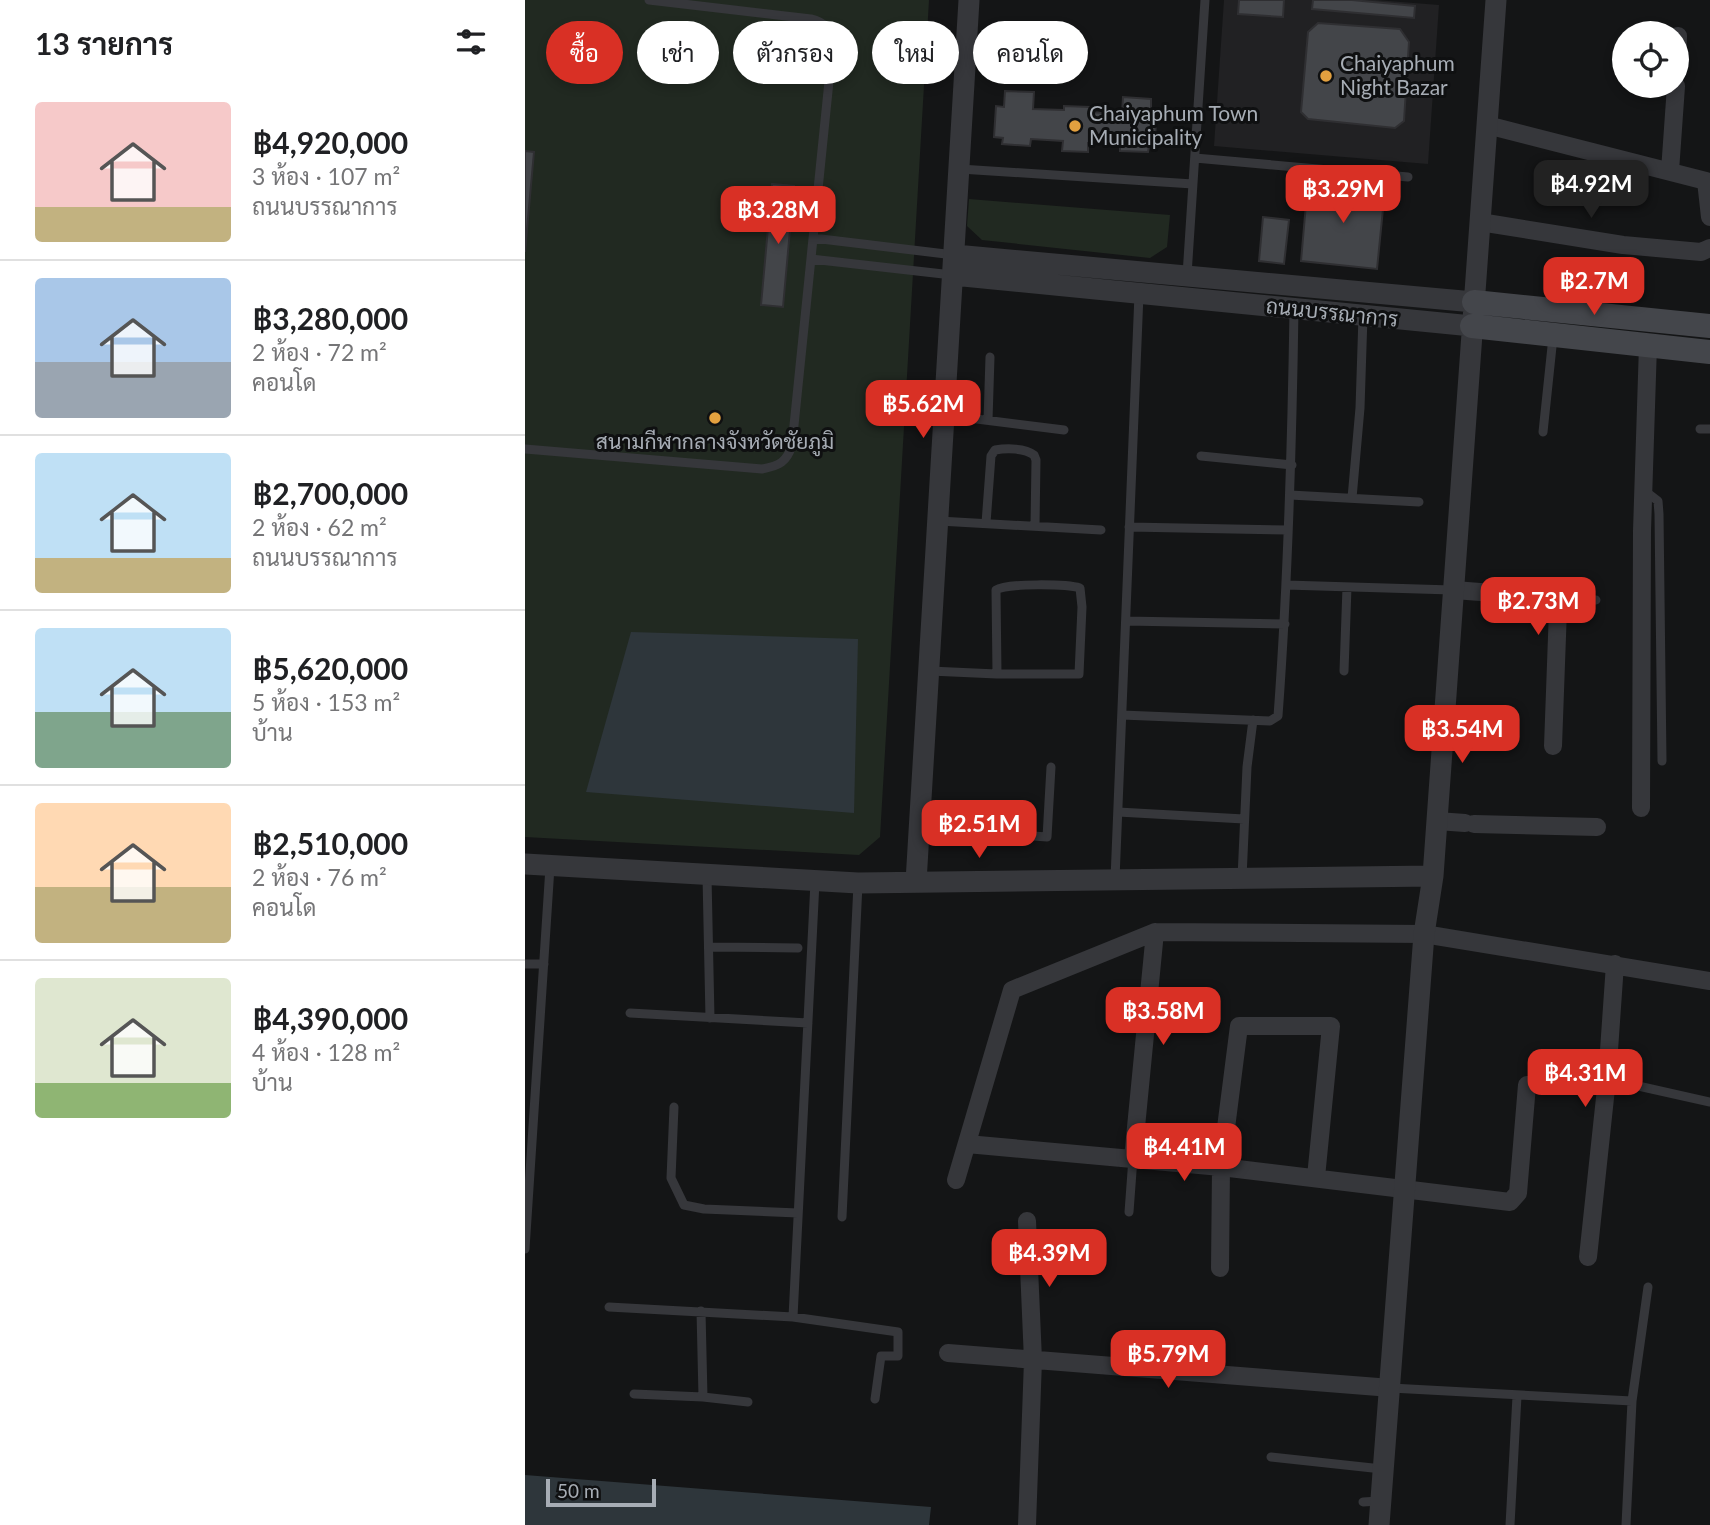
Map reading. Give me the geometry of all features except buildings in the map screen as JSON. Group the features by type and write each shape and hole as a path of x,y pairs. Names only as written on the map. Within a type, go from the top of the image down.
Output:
{"main road":[{"name":"ถนนบรรณาการ","path":"1473,314 1554,323 1710,326"},
{"name":"ถนนบรรณาการ","path":"1554,323 1648,345 1710,352"}],"street":[{"path":"916,882 969,0"},
{"path":"1379,1525 1372,1502 1382,1469 1391,1388 1424,934 1433,876 1496,0"},
{"path":"1669,171 1675,98"},
{"path":"1487,125 1708,181 1710,217"},
{"path":"1480,222 1623,245 1701,252 1710,248"},
{"name":"ถนนบรรณาการ","path":"954,265 1187,276 1473,314"},
{"name":"ถนนบรรณาการ","path":"954,265 1139,294 1363,316 1473,314"},
{"path":"1641,808 1643,490 1648,345"},
{"path":"1454,590 1546,597 1553,598 1556,602 1558,609 1553,746"},
{"path":"1437,821 1597,827"},
{"path":"525,864 858,883 1433,876"},
{"path":"1133,1158 1155,932"},
{"path":"956,1180 1012,990 1155,932 1424,934 1710,981"},
{"path":"1588,1257 1607,1079 1615,964"},
{"path":"1220,1268 1221,1167 1239,1026 1331,1026 1316,1177"},
{"path":"967,1144 1316,1177 1510,1202 1518,1193 1527,1085"},
{"path":"1027,1221 1033,1360 1027,1525"},
{"path":"949,1353 1391,1388"}],"lane":[{"path":"525,449 762,469 775,467 785,461 792,445 833,42 824,24 811,19 649,0"},
{"path":"1185,298 1205,0"},
{"path":"1195,158 1408,177"},
{"path":"960,169 1193,184"},
{"path":"813,238 954,265"},
{"path":"811,259 954,265"},
{"path":"1115,879 1139,294"},
{"path":"1122,715 1270,721 1278,716 1292,465 1294,309"},
{"path":"1352,498 1360,408 1363,316"},
{"path":"1543,432 1554,323"},
{"path":"988,420 990,357"},
{"path":"945,415 1063,430"},
{"path":"986,523 991,456 995,450 1000,449 1024,451 1034,455 1035,526"},
{"path":"1201,456 1292,465"},
{"path":"1643,490 1658,501 1659,514 1662,761"},
{"path":"1290,495 1419,502"},
{"path":"939,521 1101,530"},
{"path":"1129,527 1288,530"},
{"path":"1286,585 1454,590"},
{"path":"930,671 997,674 1079,674 1080,588 1014,586 996,590 997,674"},
{"path":"1344,671 1347,587"},
{"path":"1556,602 1596,600"},
{"path":"1126,621 1285,624"},
{"path":"1242,878 1247,767 1253,720"},
{"path":"920,828 1047,836 1051,767"},
{"path":"1118,812 1244,819"},
{"path":"525,1249 550,866"},
{"path":"707,874 710,1018"},
{"path":"793,1317 815,880"},
{"path":"842,1217 858,883"},
{"path":"709,947 798,948"},
{"path":"525,964 544,964"},
{"path":"630,1013 808,1023"},
{"path":"1607,1079 1710,1102"},
{"path":"674,1107 671,1178 684,1205 705,1209 798,1213"},
{"path":"1129,1212 1133,1158"},
{"path":"1626,1525 1632,1401 1648,1287"},
{"path":"609,1307 793,1317 898,1332 898,1356 881,1356 875,1399"},
{"path":"701,1311 703,1397"},
{"path":"1391,1388 1632,1401"},
{"path":"634,1394 748,1402"},
{"path":"1510,1525 1517,1396"},
{"path":"1271,1457 1382,1469"}],"shaded area":[{"name":"สนามกีฬากลางจังหวัดชัยภูมิ","path":"525,0 929,0 928,21 872,21 872,84 924,84 880,837 859,855 525,837"},
{"name":"Chaiyaphum Night Bazar","path":"1224,0 1376,0 1439,5 1428,164 1214,146"},
{"path":"969,199 1170,215 1167,247 1150,258 982,240 967,226"},
{"path":"631,632 858,639 854,813 586,792"},
{"path":"525,1475 931,1507 929,1525 525,1525"}],"place":[{"name":"Chaiyaphum Night Bazar","path":"1326,76"},
{"name":"Chaiyaphum Town Municipality","path":"1075,126"},
{"name":"สนามกีฬากลางจังหวัดชัยภูมิ","path":"715,418"}]}
